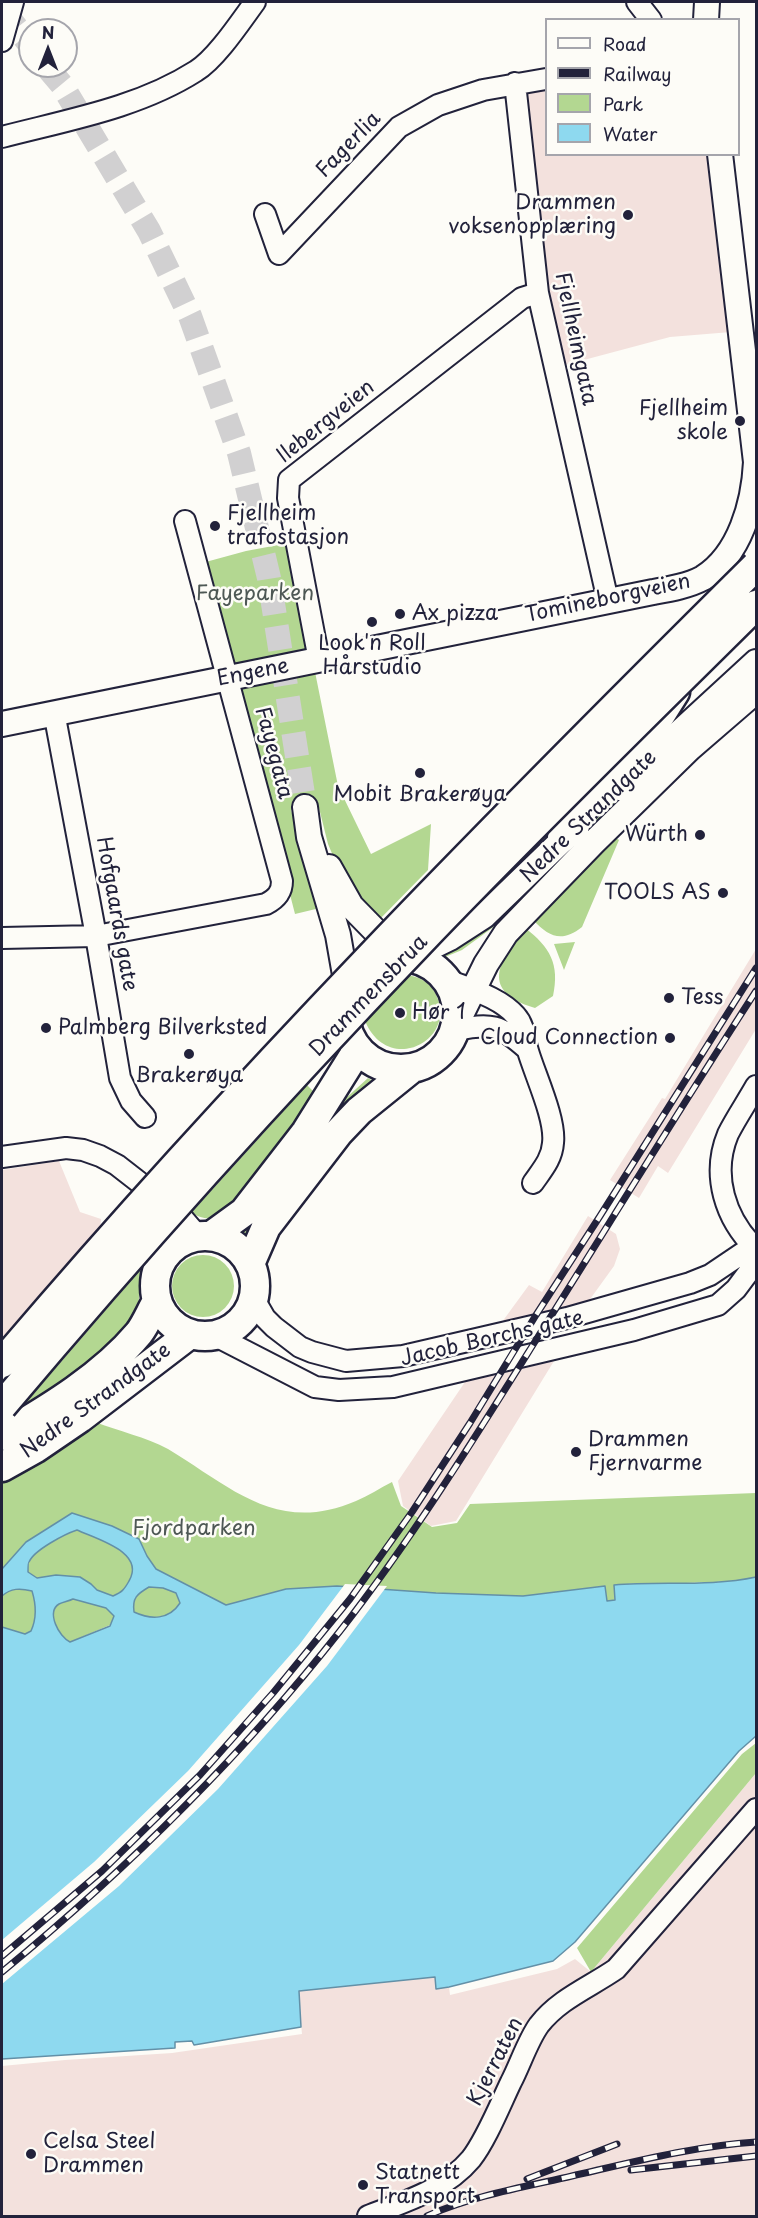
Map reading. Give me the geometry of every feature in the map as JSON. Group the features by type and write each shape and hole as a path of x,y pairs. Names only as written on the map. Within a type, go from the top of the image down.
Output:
{"highway":[{"path":"562,838 565,829 641,746 668,704 720,608 756,554"},
{"name":"Drammensbrua","path":"2,1363 187,1151 346,981 573,748 756,566"},
{"name":"Drammensbrua","path":"2,1406 158,1224 334,1033 498,862 756,605"},
{"path":"250,1264 266,1227 339,1132 359,1111 411,1069 423,1065 443,1051 456,1026 460,985 432,965 406,957 378,961 369,966 348,992 344,1013 348,1033 366,1057 387,1068 411,1069"},
{"path":"205,1236 244,1212 306,1132 358,1049"},
{"path":"205,1236 223,1239 244,1253 255,1276 254,1299 241,1321 227,1332 202,1335 169,1322 157,1301 155,1276 166,1254 183,1240 205,1236"},
{"name":"Nedre Strandgate","path":"2,1436 64,1397 111,1361 140,1332 157,1301"},
{"name":"Nedre Strandgate","path":"2,1467 36,1448 202,1335"}],"main road":[{"path":"706,18 707,2"},
{"name":"Tomineborgveien","path":"504,622 685,585 701,578 724,559 744,522 750,505 755,475 754,443 720,156"},
{"name":"Engene","path":"2,724 504,622"},
{"name":"Nedre Strandgate","path":"406,957 450,938 484,916 562,838 597,809 756,662"},
{"name":"Nedre Strandgate","path":"460,985 496,947 519,918 689,749 756,692"},
{"path":"348,992 338,935 309,837 305,807 330,869 347,899 359,916 406,957"}],"street":[{"path":"2,41 13,2"},
{"path":"2,137 139,100 198,70 234,32 255,2"},
{"path":"638,2 650,18"},
{"name":"Fagerlia","path":"265,214 279,254 399,128 438,105 483,90 545,79"},
{"name":"Fjellheimgata","path":"515,83 538,293 608,601"},
{"name":"Ilebergveien","path":"319,660 288,498 289,480 522,297 538,293"},
{"name":"Fayegata","path":"96,936 266,904 279,894 282,881 185,521"},
{"name":"Hofgaards gate","path":"54,712 120,1078 131,1101 145,1117"},
{"path":"2,938 96,936"},
{"path":"460,985 503,1005 516,1016 523,1028 527,1049 551,1121 554,1139 546,1164 533,1183"},
{"path":"456,1026 497,1027 527,1049"},
{"path":"756,1086 729,1134 721,1157 721,1186 729,1212 756,1246"},
{"path":"2,1157 54,1149 83,1150 100,1156 117,1165 144,1186 163,1195 205,1236"},
{"path":"144,1186 156,1216 166,1254"},
{"name":"Jacob Borchs gate","path":"254,1299 265,1318 274,1327 300,1347 312,1352 346,1361 403,1356 567,1318 690,1283 710,1275 756,1246"},
{"name":"Jacob Borchs gate","path":"202,1335 315,1387 339,1390 393,1387 634,1330 718,1305 736,1289 751,1269 756,1246"},
{"name":"Kjerraten","path":"368,2217 426,2193 450,2178 470,2160 494,2118 539,2025 568,1997 616,1969 756,1809"}],"shaded area":[{"name":"Drammen voksenopplæring","path":"545,85 545,156 711,156 731,332 670,337 565,365 548,289 524,105 527,95 535,87"},
{"path":"756,949 756,1029 668,1173 658,1166 639,1198 610,1180 662,1098 665,1099"},
{"path":"59,1161 80,1212 101,1219 97,1267 2,1341 2,1170"},
{"path":"588,1216 616,1234 620,1249 614,1266 588,1302 502,1322 529,1285 542,1292"},
{"path":"554,1361 456,1521 431,1526 403,1506 398,1481 465,1382"},
{"path":"756,1773 756,2216 2,2216 2,2066 172,2053 302,2034 298,1991 435,1977 436,1989 449,1987 450,1995 557,1969 575,1959 591,1972"}],"green space":[{"name":"Fayeparken","path":"289,543 338,786 371,854 431,824 428,870 378,921 342,877 328,844 318,804 291,810 320,908 295,914 238,691 202,563 246,551"},
{"path":"756,670 756,678 499,923 462,950 445,957 444,953 563,852 661,755"},
{"path":"613,836 619,840 582,927 562,936 545,931 533,920"},
{"path":"525,928 547,949 554,965 553,996 535,1008 506,993 499,974 507,952"},
{"path":"575,942 564,970 554,944"},
{"path":"398,974 414,976 427,983 434,991 440,1008 438,1024 431,1036 419,1045 405,1049 390,1047 376,1038 365,1021"},
{"path":"368,1078 375,1082 250,1238 238,1230 345,1099"},
{"path":"307,1085 317,1095 231,1211 211,1218 191,1213"},
{"path":"203,1255 220,1260 225,1264 229,1269 234,1286 229,1303 225,1308 220,1312 203,1317 186,1312 181,1308 177,1303 172,1286 177,1269 181,1264 186,1260"},
{"path":"142,1268 138,1308 132,1323 97,1360 16,1414"},
{"name":"Fjordparken","path":"95,1422 168,1449 234,1491 278,1510 302,1513 328,1510 356,1501 392,1482 401,1506 432,1527 457,1523 470,1504 756,1493 756,1577 721,1582 614,1585 615,1600 607,1601 605,1586 523,1596 286,1589 226,1605 156,1569 139,1539 112,1526 72,1513 43,1531 2,1569 2,1480"},
{"path":"77,1530 107,1542 125,1554 131,1562 133,1571 121,1592 113,1596 96,1590 80,1577 56,1575 37,1578 28,1572 28,1563 37,1552"},
{"path":"149,1587 163,1588 176,1593 180,1603 171,1613 159,1617 134,1612 136,1597"},
{"path":"20,1588 32,1591 35,1606 33,1626 31,1631 25,1634 2,1627 2,1596 7,1591"},
{"path":"73,1599 106,1608 114,1616 110,1625 70,1642 58,1630 54,1613 59,1604"},
{"path":"756,1743 756,1773 591,1972 577,1948 742,1754"}],"water":[{"path":"72,1513 112,1526 139,1539 156,1569 226,1605 286,1589 337,1586 523,1596 605,1586 607,1601 615,1600 614,1585 721,1582 756,1577 756,1736 739,1751 575,1942 553,1961 436,1989 435,1977 299,1991 301,2027 194,2045 192,2041 175,2042 175,2048 2,2059 2,1627 25,1634 31,1631 35,1611 32,1591 16,1589 2,1596 2,1569 26,1542","holes":["77,1530 106,1542 125,1554 131,1562 132,1571 129,1581 121,1592 113,1596 97,1590 80,1577 56,1575 37,1578 28,1572 29,1562 37,1552","149,1587 163,1588 176,1593 180,1603 171,1613 159,1617 140,1615 134,1612 134,1603 138,1594","73,1599 106,1608 114,1616 110,1626 70,1642 55,1624 54,1613 59,1604"]}],"pier":[{"path":"345,1584 387,1586 327,1666 218,1789 119,1886 2,1984 2,1940 94,1862 188,1771 299,1645"}],"tunnel":[{"path":"2,9 18,30"},
{"path":"56,78 149,231 190,316 239,453 269,578 305,807"}],"railway":[{"path":"2,1956 102,1871 200,1775 273,1693 350,1599 412,1512 470,1423 756,968"},
{"path":"2,1972 93,1893 180,1811 263,1723 367,1596 466,1451 756,991"},
{"path":"427,2216 498,2193 641,2160 710,2147 756,2142"},
{"path":"527,2179 617,2144"},
{"path":"631,2170 756,2156"}],"place":[{"name":"Drammen voksenopplæring","path":"628,215"},
{"name":"Fjellheim skole","path":"740,421"},
{"name":"Fjellheim trafostasjon","path":"215,526"},
{"name":"Ax pizza","path":"400,614"},
{"name":"Look'n Roll Hårstudio","path":"372,622"},
{"name":"Mobit Brakerøya","path":"420,773"},
{"name":"Würth","path":"700,835"},
{"name":"TOOLS AS","path":"723,893"},
{"name":"Tess","path":"669,998"},
{"name":"Hør 1","path":"400,1013"},
{"name":"Palmberg Bilverksted","path":"46,1028"},
{"name":"Cloud Connection","path":"670,1038"},
{"name":"Brakerøya","path":"189,1054"},
{"name":"Drammen Fjernvarme","path":"576,1452"},
{"name":"Celsa Steel Drammen","path":"31,2154"},
{"name":"Statnett Transport","path":"363,2185"}]}
